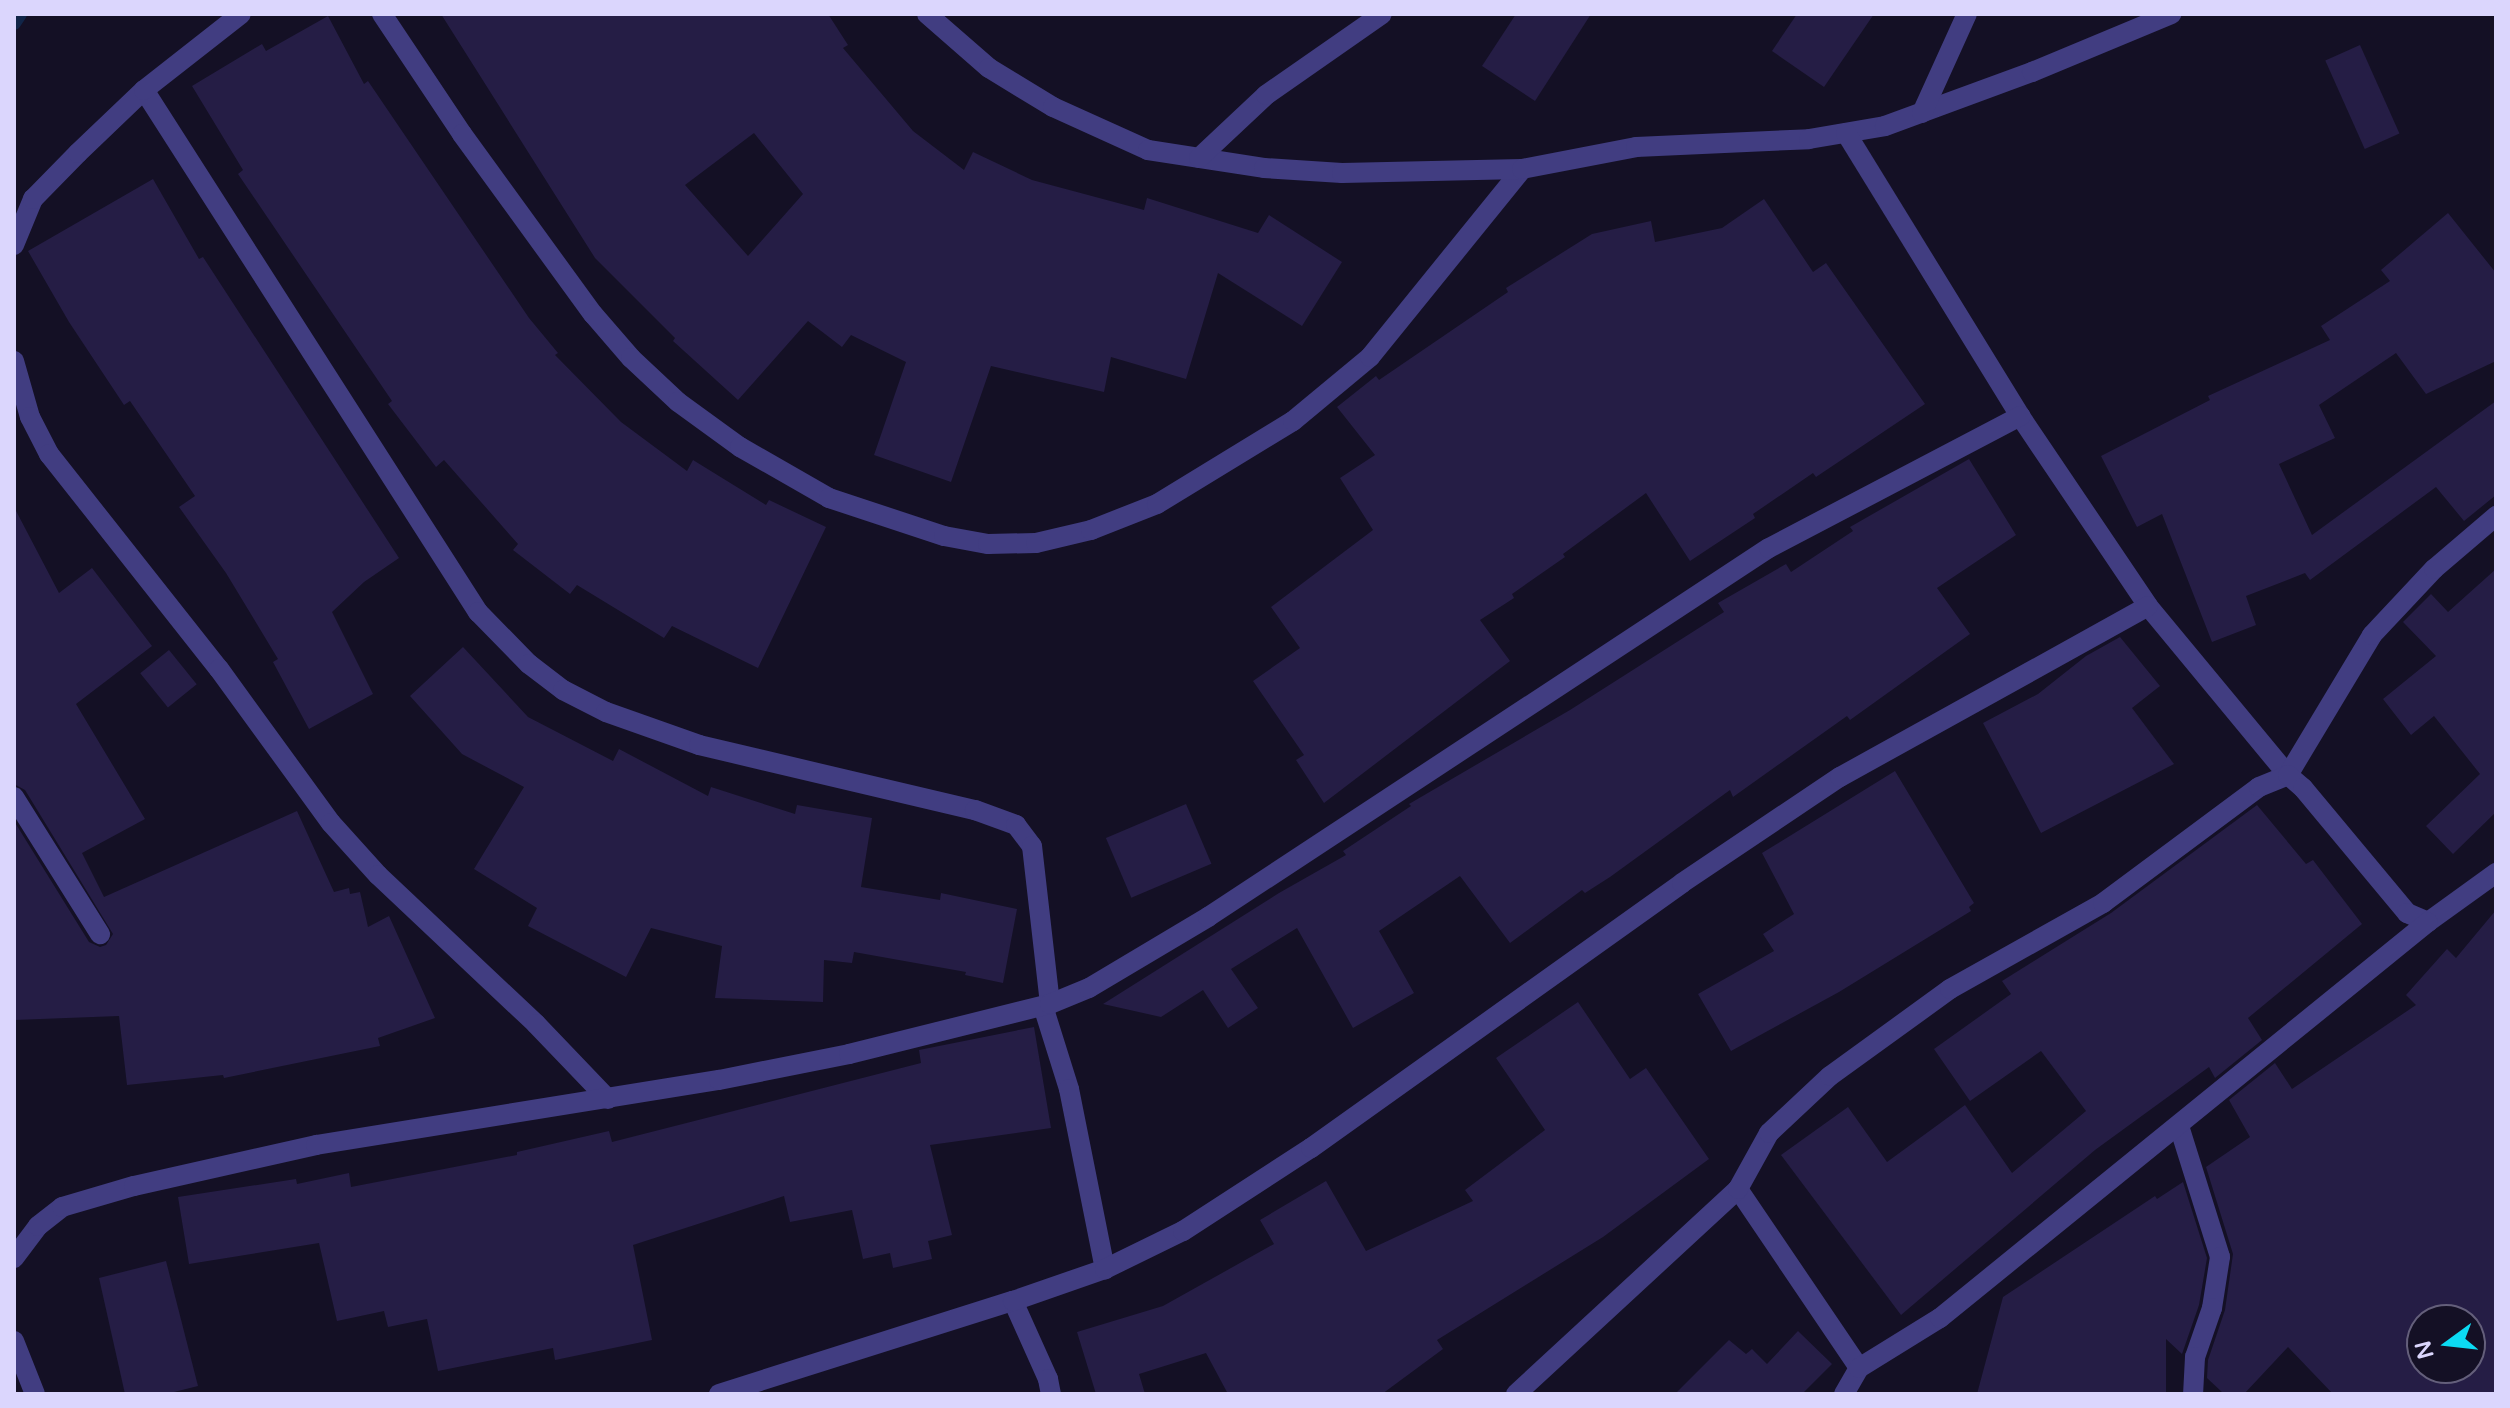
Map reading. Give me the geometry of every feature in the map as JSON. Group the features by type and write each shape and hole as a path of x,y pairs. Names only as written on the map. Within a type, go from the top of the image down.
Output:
{"street":[{"path":"14,245 33,199 144,90 241,14"},
{"path":"382,14 462,134 593,314 631,358 678,402 740,447 829,498 944,536 988,544 1036,543 1091,530 1157,504 1293,421 1370,357 1522,169"},
{"path":"927,14 989,68 1053,107 1148,150 1342,173 1522,169 1636,147 1809,139 1885,126 2032,72 2171,14"},
{"path":"1199,158 1266,95 1382,14"},
{"path":"1922,113 1967,14"},
{"path":"144,90 478,612 529,664 563,690 606,712 699,745 975,810 1016,825 1032,846 1046,1005 1069,1089 1105,1269"},
{"path":"1846,133 2020,416 2148,606 2407,913 2428,922"},
{"path":"15,374 30,417 49,454 219,669 331,823 378,875 536,1024 608,1099"},
{"path":"14,1258 38,1226 62,1207 134,1186 346,1140 608,1099 849,1054 1046,1005 1089,988 1208,917 1769,548 2020,416"},
{"path":"1516,1394 1738,1189 1769,1133 1830,1076 1950,989 2103,903 2259,787 2288,775 2372,635 2434,569 2496,516"},
{"path":"719,1394 1105,1269 1183,1231 1311,1148 1682,883 1840,777 2148,606"},
{"path":"14,797 100,934"},
{"path":"1844,1394 1859,1368 1940,1318 2428,922 2496,873"},
{"path":"2179,1126 2220,1257 2212,1308 2195,1357 2193,1394"},
{"path":"1738,1189 1859,1368"},
{"path":"1013,1301 1048,1379 1051,1394"},
{"path":"14,1341 35,1394"}],"building":[{"path":"441,14 828,14 848,45 843,48 913,131 964,170 973,152 1032,180 1144,210 1147,198 1258,233 1269,215 1342,262 1302,326 1218,273 1186,379 1111,357 1104,392 991,366 951,482 874,455 906,362 851,335 842,347 808,321 738,400 673,341 675,338 595,258","holes":["754,133 803,194 748,256 685,185"]},
{"path":"1516,14 1591,14 1535,101 1482,66"},
{"path":"1797,14 1874,14 1824,87 1772,51"},
{"path":"328,16 364,84 368,81 529,318 558,353 555,355 621,422 687,471 693,460 766,505 769,500 826,527 758,668 672,626 664,638 577,585 570,594 513,550 518,544 444,460 436,467 388,404 392,401 238,174 243,170 192,86 262,44 266,51"},
{"path":"2360,45 2399,134 2365,149 2325,60"},
{"path":"153,179 199,259 203,257 399,558 364,582 332,612 373,694 309,729 273,662 278,659 226,573 179,507 195,496 130,401 124,405 69,322 28,251"},
{"path":"1764,199 1813,272 1826,263 1925,404 1816,477 1813,473 1753,514 1755,518 1690,561 1646,493 1512,594 1514,598 1480,620 1510,661 1324,803 1296,760 1304,755 1253,681 1300,648 1271,607 1373,530 1340,478 1375,455 1337,407 1376,376 1379,380 1508,292 1506,288 1592,234 1651,221 1655,242 1722,228"},
{"path":"2448,213 2496,273 2496,361 2426,394 2396,353 2319,405 2335,438 2279,464 2312,535 2496,401 2496,495 2464,521 2436,487 2310,580 2305,573 2246,596 2256,625 2212,642 2162,514 2137,527 2101,456 2210,400 2208,396 2330,340 2321,326 2390,281 2381,270"},
{"path":"1969,459 2016,535 1937,588 1970,634 1850,720 1847,716 1733,797 1730,790 1610,877 1585,893 1582,890 1510,943 1460,876 1379,931 1414,993 1353,1028 1297,928 1231,969 1258,1008 1228,1028 1203,990 1161,1017 1103,1004 1279,893 1346,855 1343,851 1411,806 1409,804 1570,710 1724,612 1718,603 1786,564 1791,572 1853,531 1850,527"},
{"path":"14,507 59,593 92,568 152,646 76,704 145,819 82,853 104,897 297,811 334,892 349,888 350,894 360,892 368,927 389,916 435,1018 378,1038 380,1046 224,1078 223,1075 127,1085 119,1016 14,1020 14,821 89,942 100,947 106,945 113,934 25,790 14,784"},
{"path":"2496,569 2496,812 2453,854 2426,826 2480,774 2434,716 2411,735 2383,699 2436,656 2403,622 2431,594 2448,612"},
{"path":"2120,637 2160,686 2132,708 2174,764 2041,833 1983,723 2038,694 2086,656"},
{"path":"463,647 528,717 613,761 619,749 708,796 711,787 795,814 797,805 872,818 861,887 940,900 941,893 1017,909 1003,983 965,975 966,972 854,952 852,963 824,960 823,1002 715,998 722,946 651,928 626,977 528,926 537,908 474,869 524,787 462,754 410,696"},
{"path":"169,650 197,684 168,707 140,673"},
{"path":"1895,771 1974,903 1969,907 1971,911 1839,992 1731,1051 1698,994 1774,951 1763,934 1794,914 1762,853"},
{"path":"1186,804 1211,864 1131,898 1106,838"},
{"path":"2257,805 2306,864 2313,860 2362,924 2248,1018 2262,1040 2215,1078 2209,1067 2095,1150 1901,1315 1781,1155 1848,1107 1887,1162 1965,1105 2012,1173 2086,1111 2041,1051 1970,1101 1934,1049 2011,994 2002,981 2111,913"},
{"path":"2496,910 2496,1394 2333,1394 2288,1347 2244,1394 2224,1394 2207,1378 2208,1360 2225,1310 2233,1254 2206,1167 2250,1137 2229,1100 2275,1063 2292,1089 2416,1005 2406,995 2447,949 2456,958"},
{"path":"1578,1002 1630,1079 1646,1068 1709,1159 1603,1237 1437,1340 1443,1349 1382,1394 1228,1394 1206,1353 1139,1374 1145,1394 1096,1394 1077,1332 1163,1306 1274,1244 1260,1220 1326,1181 1366,1251 1473,1201 1465,1190 1545,1130 1496,1058"},
{"path":"1034,1027 1051,1128 930,1145 952,1235 928,1241 932,1259 893,1268 890,1253 863,1259 852,1210 790,1222 784,1196 633,1245 652,1340 555,1360 553,1348 438,1371 427,1319 388,1327 384,1311 337,1321 319,1243 189,1264 178,1197 296,1179 297,1184 349,1173 351,1187 517,1155 517,1152 609,1131 612,1142 921,1063 919,1050"},
{"path":"2183,1182 2207,1258 2199,1305 2182,1354 2166,1339 2166,1394 1977,1394 2003,1297 2155,1196 2157,1199"},
{"path":"166,1261 198,1386 166,1394 125,1394 99,1278"},
{"path":"1798,1331 1832,1364 1802,1394 1675,1394 1729,1340 1746,1354 1752,1349 1767,1364"}],"waterway":[{"path":"14,23 20,14"}]}
